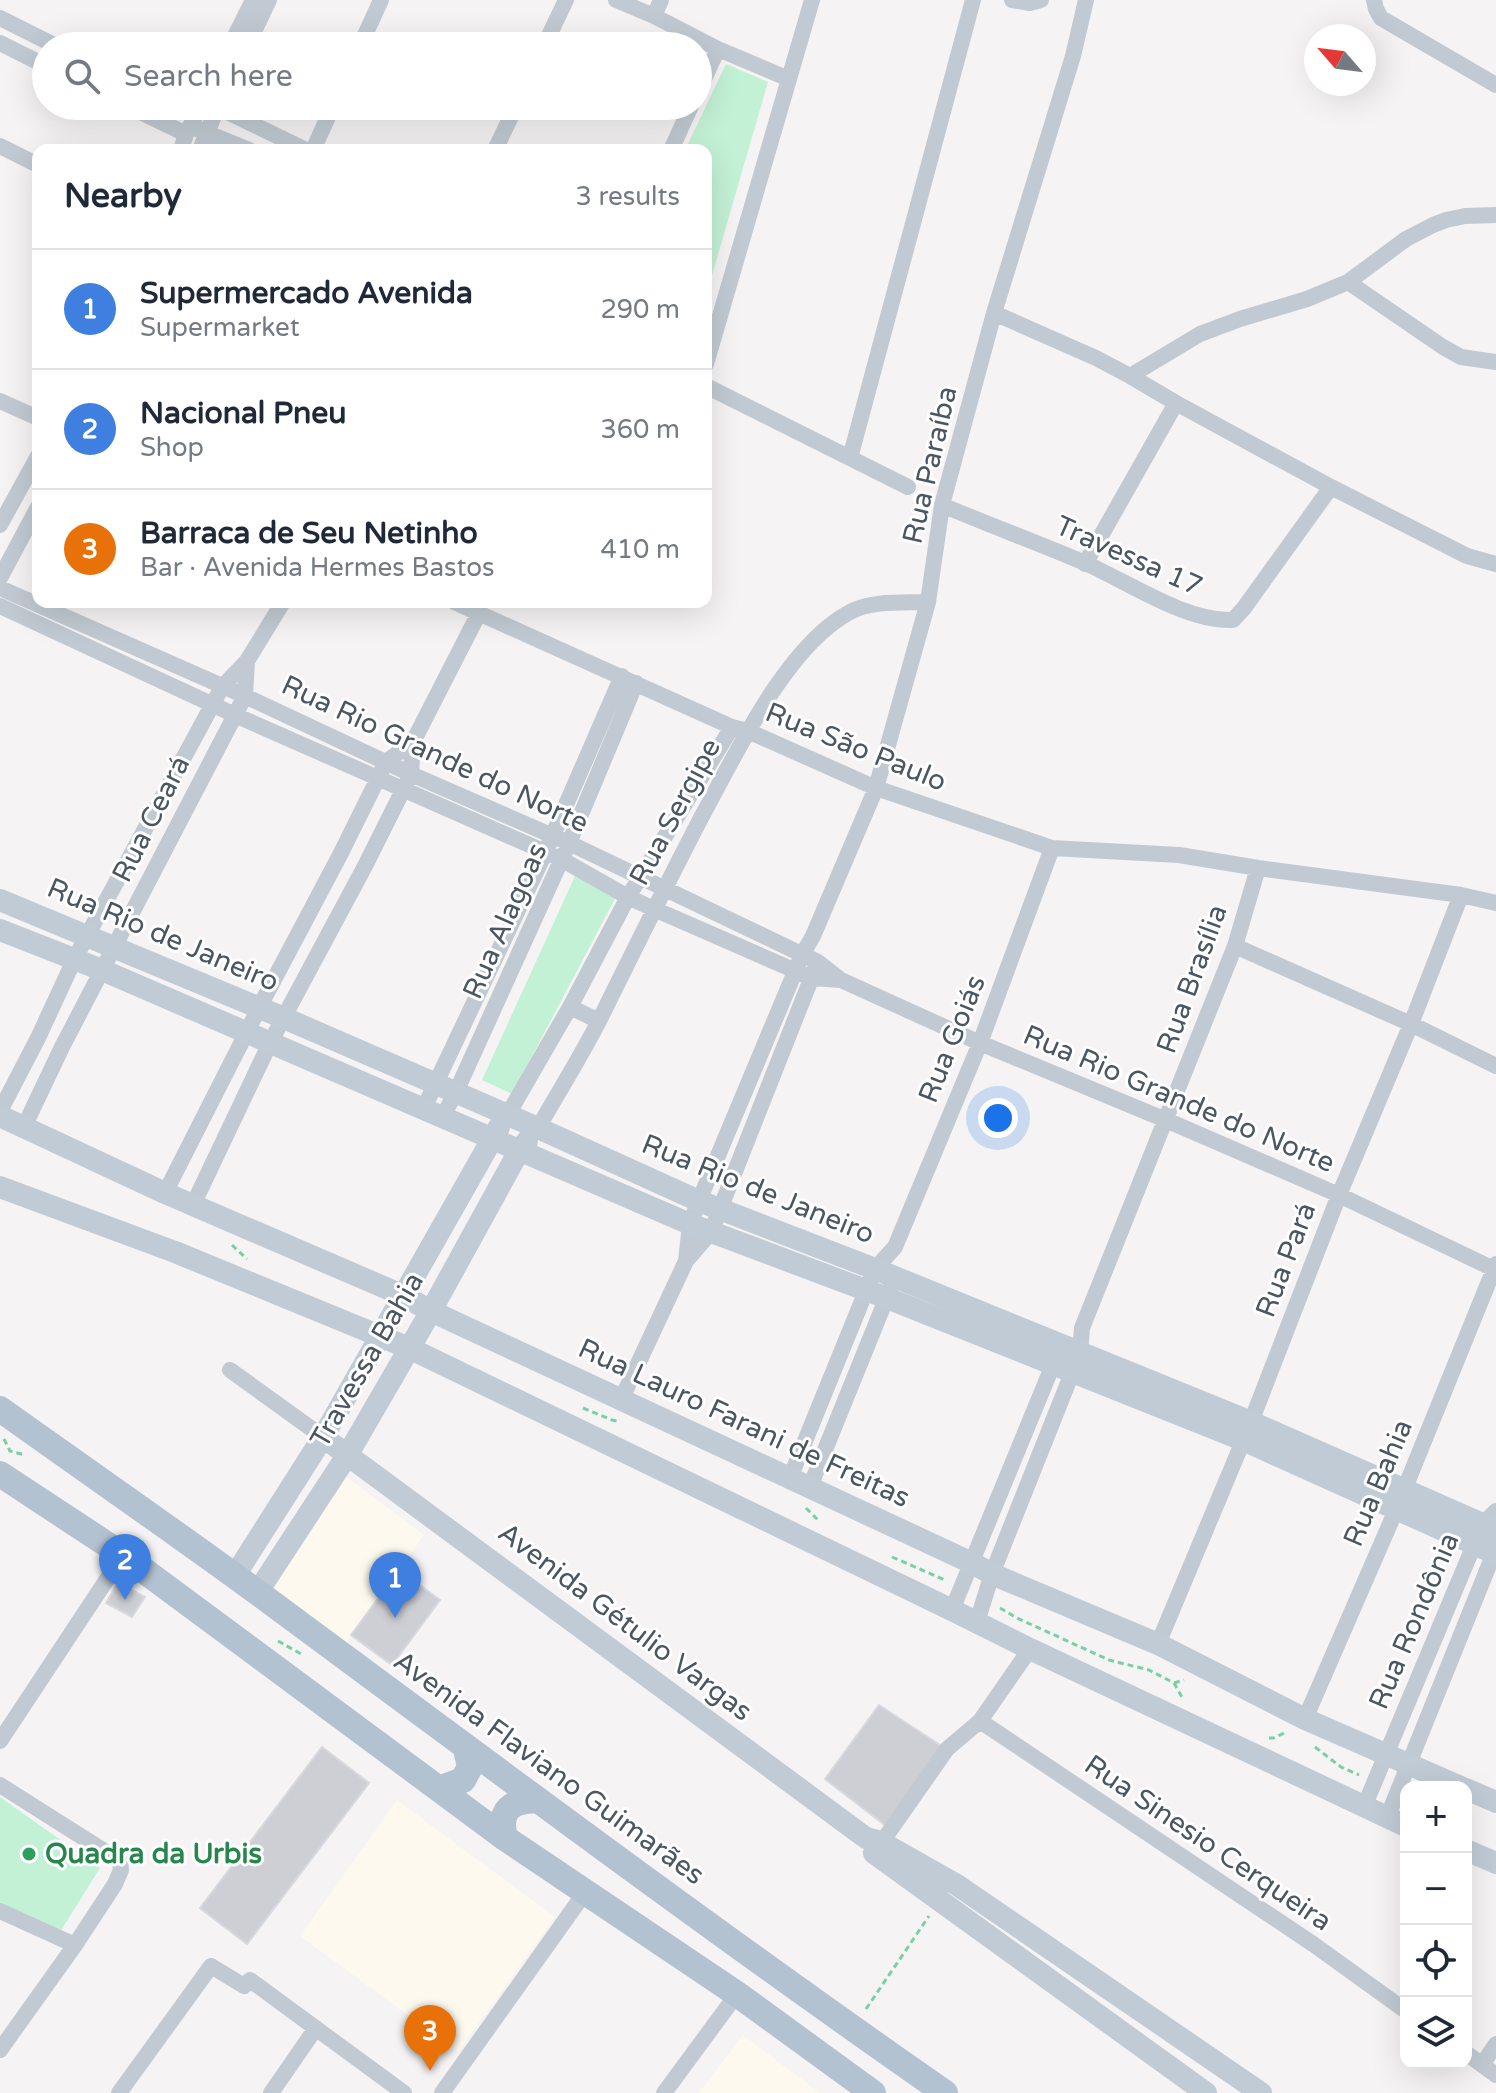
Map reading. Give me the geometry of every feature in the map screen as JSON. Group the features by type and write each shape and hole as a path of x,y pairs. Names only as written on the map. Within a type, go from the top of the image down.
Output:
{"main road":[{"name":"Avenida Flaviano Guimarães","path":"0,1409 945,2093"},
{"path":"0,1474 123,1555 505,1838 737,1994 873,2093"},
{"path":"439,1789 463,1780 470,1767 466,1749"},
{"path":"505,1838 503,1827 507,1810 520,1801 538,1800"}],"street":[{"path":"237,32 253,0"},
{"path":"254,32 269,0"},
{"path":"366,32 381,0"},
{"path":"551,32 566,0"},
{"path":"616,0 657,8 693,32"},
{"path":"712,343 812,0"},
{"path":"850,458 973,0"},
{"path":"1012,0 1030,3 1041,0"},
{"name":"Rua Paraíba","path":"804,975 802,955 876,788 928,602 942,505 994,313 1073,56 1086,0"},
{"path":"1374,0 1381,18 1496,85"},
{"path":"0,18 32,34"},
{"path":"0,43 32,59"},
{"path":"712,45 789,79"},
{"path":"712,62 718,49"},
{"path":"200,120 200,144"},
{"path":"202,120 240,144"},
{"path":"203,120 285,144"},
{"path":"316,144 327,120"},
{"path":"498,144 509,120"},
{"path":"674,144 685,120"},
{"path":"0,146 32,162"},
{"path":"1130,376 1200,334 1307,299 1348,282 1406,239 1433,225 1465,216 1496,215"},
{"path":"1348,282 1461,357 1496,362"},
{"path":"994,313 1096,358 1331,487 1467,556 1496,564"},
{"path":"712,389 908,487"},
{"path":"0,401 32,415"},
{"path":"1085,564 1176,403"},
{"path":"0,525 32,467"},
{"name":"Travessa 17","path":"942,505 1085,564 1192,615 1233,620 1331,487"},
{"path":"0,578 32,518"},
{"name":"Rua Rio Grande do Norte","path":"0,588 32,602"},
{"name":"Rua Sergipe","path":"507,1116 570,1007 639,877 740,729 793,664 820,633 852,611 878,604 928,602"},
{"name":"Rua Rio Grande do Norte","path":"0,606 235,715 553,856 654,909 804,975 841,980"},
{"name":"Rua Rio Grande do Norte","path":"45,608 569,843 818,962 841,980 980,1043 1339,1195 1495,1268"},
{"name":"Rua Ceará","path":"0,1114 74,960 222,687 247,661 279,608"},
{"name":"Rua São Paulo","path":"468,608 876,788 1052,848 1179,855 1461,895 1496,903"},
{"path":"193,1205 270,1043 411,774 413,742 479,613"},
{"name":"Rua Ceará","path":"24,1127 62,1047 245,696 247,661"},
{"name":"Rua Alagoas","path":"434,1112 553,856 553,837 629,680"},
{"name":"Rua Alagoas","path":"553,856 569,843 629,680"},
{"path":"297,741 306,724"},
{"name":"Rua Sergipe","path":"538,1128 599,1021 740,729"},
{"path":"165,1193 386,762 413,742"},
{"path":"474,820 481,804"},
{"name":"Rua Goiás","path":"800,1482 980,1043 1052,848"},
{"path":"341,853 365,866"},
{"name":"Rua Brasília","path":"952,1610 1082,1328 1235,946 1258,868"},
{"name":"Rua Pará","path":"1158,1644 1247,1431 1461,895"},
{"name":"Rua Rio de Janeiro","path":"0,900 538,1128 881,1284 1247,1431 1405,1489 1491,1538"},
{"name":"Rua Rio de Janeiro","path":"0,930 102,970 700,1228 881,1284"},
{"path":"813,936 818,962"},
{"path":"1235,946 1411,1024 1496,1066"},
{"name":"Rua Paraíba","path":"622,1398 686,1261 804,975 818,962"},
{"path":"570,1007 599,1021"},
{"path":"38,1038 62,1047"},
{"name":"Rua Lauro Farani de Freitas","path":"0,1114 165,1193 402,1295 992,1574 1158,1644 1305,1719 1448,1781"},
{"name":"Travessa Bahia","path":"234,1577 323,1437 491,1138 507,1116"},
{"path":"203,1117 229,1129"},
{"name":"Travessa Bahia","path":"257,1593 348,1454 519,1151 538,1128"},
{"path":"0,1187 175,1252 409,1348 1030,1649 1397,1822"},
{"name":"Rua Bahia","path":"1305,1719 1405,1489 1495,1268"},
{"name":"Rua Brasília","path":"977,1622 1066,1359"},
{"path":"230,1370 323,1437"},
{"name":"Rua Rio de Janeiro","path":"1247,1431 1396,1510 1491,1538"},
{"name":"Avenida Gétulio Vargas","path":"323,1437 874,1845 1236,2086 1261,2093"},
{"name":"Rua Rondônia","path":"1364,1807 1491,1538"},
{"name":"Rua Rondônia","path":"1397,1822 1409,1764 1491,1538"},
{"path":"0,1741 123,1555"},
{"path":"874,1845 947,1749 980,1721 1030,1649"},
{"name":"Rua Sinesio Cerqueira","path":"980,1721 1313,1944 1400,2007"},
{"path":"0,1785 120,1861 121,1870 75,1945 1,2046"},
{"name":"Rua Lauro Farani de Freitas","path":"1472,1792 1496,1802"},
{"path":"1472,1853 1496,1863"},
{"path":"442,2093 586,1891"},
{"name":"Avenida Gétulio Vargas","path":"947,1896 1206,2093"},
{"path":"0,1911 75,1945"},
{"path":"119,2093 211,1966 244,1986 250,1980 404,2093"},
{"path":"664,2093 737,1994"},
{"path":"271,2093 316,2028"},
{"path":"1472,2057 1489,2070 1496,2044"}],"path":[{"path":"1185,1680 1174,1683 1185,1702"},
{"path":"1262,1736 1274,1738 1287,1732 1279,1723"},
{"path":"1313,1745 1341,1767 1375,1782"},
{"path":"853,2029 947,1896"}],"shaded area":[{"path":"344,1475 424,1535 347,1643 269,1587"},
{"path":"397,1800 555,1917 458,2052 300,1936"},
{"path":"743,2035 820,2093 699,2093"}],"green space":[{"path":"726,64 768,82 712,275 712,144 688,144 699,120 712,120 712,93"},
{"path":"576,874 617,895 512,1094 482,1080"},
{"path":"0,1797 100,1868 60,1932 0,1903"}],"building":[{"path":"399,1570 440,1600 392,1665 351,1635"},
{"path":"118,1583 145,1597 132,1617 106,1603"},
{"path":"879,1705 946,1749 890,1829 825,1779"},
{"path":"322,1747 369,1783 247,1944 200,1908"}],"place":[{"name":"Nacional Pneu","path":"125,1600"},
{"name":"Supermercado Avenida","path":"395,1618"},
{"name":"Quadra da Urbis","path":"29,1854"},
{"name":"Barraca de Seu Netinho","path":"430,2071"}]}
